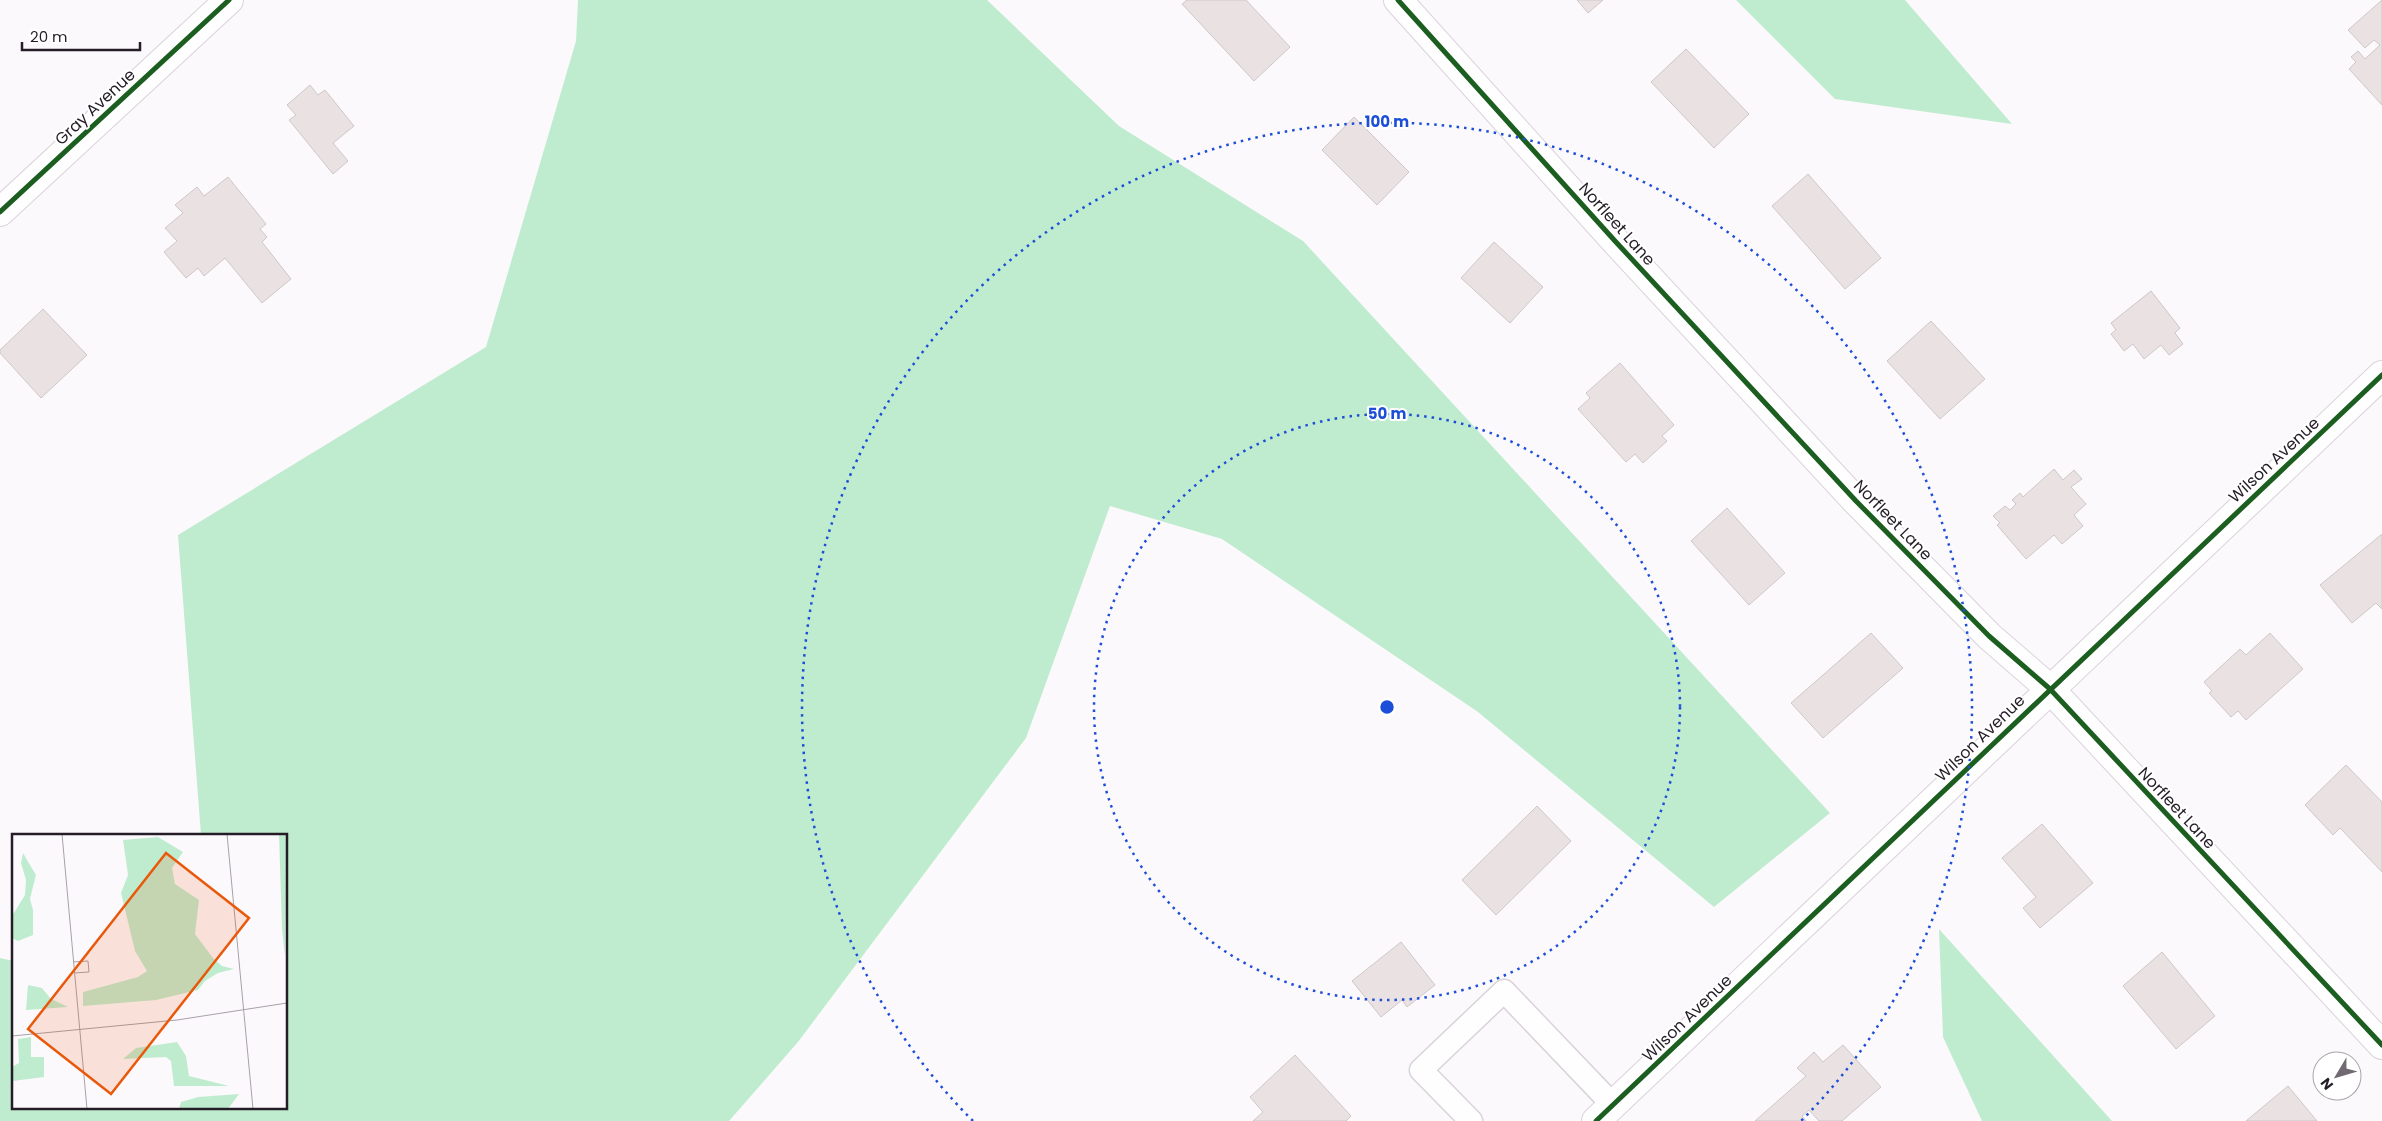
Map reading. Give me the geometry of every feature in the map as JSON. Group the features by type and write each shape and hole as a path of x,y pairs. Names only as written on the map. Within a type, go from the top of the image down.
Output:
{"street":[{"name":"Gray Avenue","path":"0,212 229,0"},
{"name":"Norfleet Lane","path":"1398,0 1615,241 1856,501 1989,636 2050,689 2382,1045"},
{"name":"Wilson Avenue","path":"1604,1113 2382,374"}],"lane":[{"path":"1471,1121 1421,1070 1504,992 1604,1113"}],"green space":[{"path":"578,0 987,0 1119,126 1303,241 1830,813 1714,907 1478,712 1222,539 1110,506 1026,738 798,1042 729,1121 0,1121 0,958 12,961 12,1108 288,1108 288,834 201,834 178,535 486,347 576,41"},
{"path":"1736,0 1905,0 2012,124 1835,99"},
{"path":"1939,929 2112,1121 1982,1121 1943,1037"}],"building":[{"path":"1187,0 1246,0 1290,47 1254,81 1182,4"},
{"path":"1577,0 1603,0 1588,13"},
{"path":"2382,0 2382,105 2349,69 2356,62 2351,57 2358,51 2365,59 2380,45 2374,40 2365,48 2348,30"},
{"path":"1686,49 1749,114 1714,148 1651,82"},
{"path":"310,85 318,95 325,90 354,126 333,143 348,161 333,174 289,120 296,115 287,105"},
{"path":"1354,117 1409,172 1377,205 1322,150"},
{"path":"1808,174 1881,258 1845,289 1772,206"},
{"path":"228,177 266,224 260,229 267,237 262,242 291,279 262,303 225,258 204,276 198,268 186,278 164,252 177,241 165,228 183,213 175,205 197,187 204,196"},
{"path":"1494,242 1543,287 1510,323 1461,278"},
{"path":"2151,291 2180,328 2175,333 2183,344 2169,355 2161,345 2144,359 2133,344 2124,351 2111,334 2116,330 2111,323"},
{"path":"43,309 87,355 41,398 0,353 0,350"},
{"path":"1931,321 1985,379 1940,419 1887,361"},
{"path":"1620,363 1674,425 1662,436 1667,441 1643,463 1635,454 1626,462 1578,409 1590,398 1586,393"},
{"path":"2054,469 2063,480 2074,470 2082,479 2071,487 2086,504 2074,515 2083,526 2062,544 2054,535 2026,559 1997,525 2000,523 1993,516 2005,506 2010,510 2016,504 2012,500 2020,493 2023,497"},
{"path":"1727,508 1785,573 1749,605 1691,541"},
{"path":"2382,534 2382,609 2376,603 2352,623 2320,585"},
{"path":"1871,633 1903,668 1823,738 1791,703"},
{"path":"2270,633 2303,669 2246,720 2238,711 2231,717 2209,693 2212,691 2204,682 2240,649 2246,655"},
{"path":"2346,765 2382,802 2382,872 2340,828 2333,835 2305,805"},
{"path":"1537,806 1571,841 1496,915 1462,880"},
{"path":"2042,824 2093,883 2040,928 2023,908 2036,897 2002,858"},
{"path":"1401,942 1435,985 1407,1007 1402,1000 1381,1017 1352,981"},
{"path":"2162,952 2215,1016 2176,1049 2123,986"},
{"path":"1843,1045 1881,1087 1842,1121 1819,1121 1809,1110 1802,1116 1806,1121 1755,1121 1806,1076 1797,1068 1814,1052 1823,1062"},
{"path":"1295,1055 1351,1116 1346,1121 1253,1121 1263,1112 1250,1097"},
{"path":"2288,1086 2317,1121 2246,1121"}],"cycle path":[{"path":"0,212 229,0"},
{"path":"1398,0 1615,241 1856,501 1989,636 2050,689 2382,1045"},
{"path":"1596,1121 2382,375"}]}
